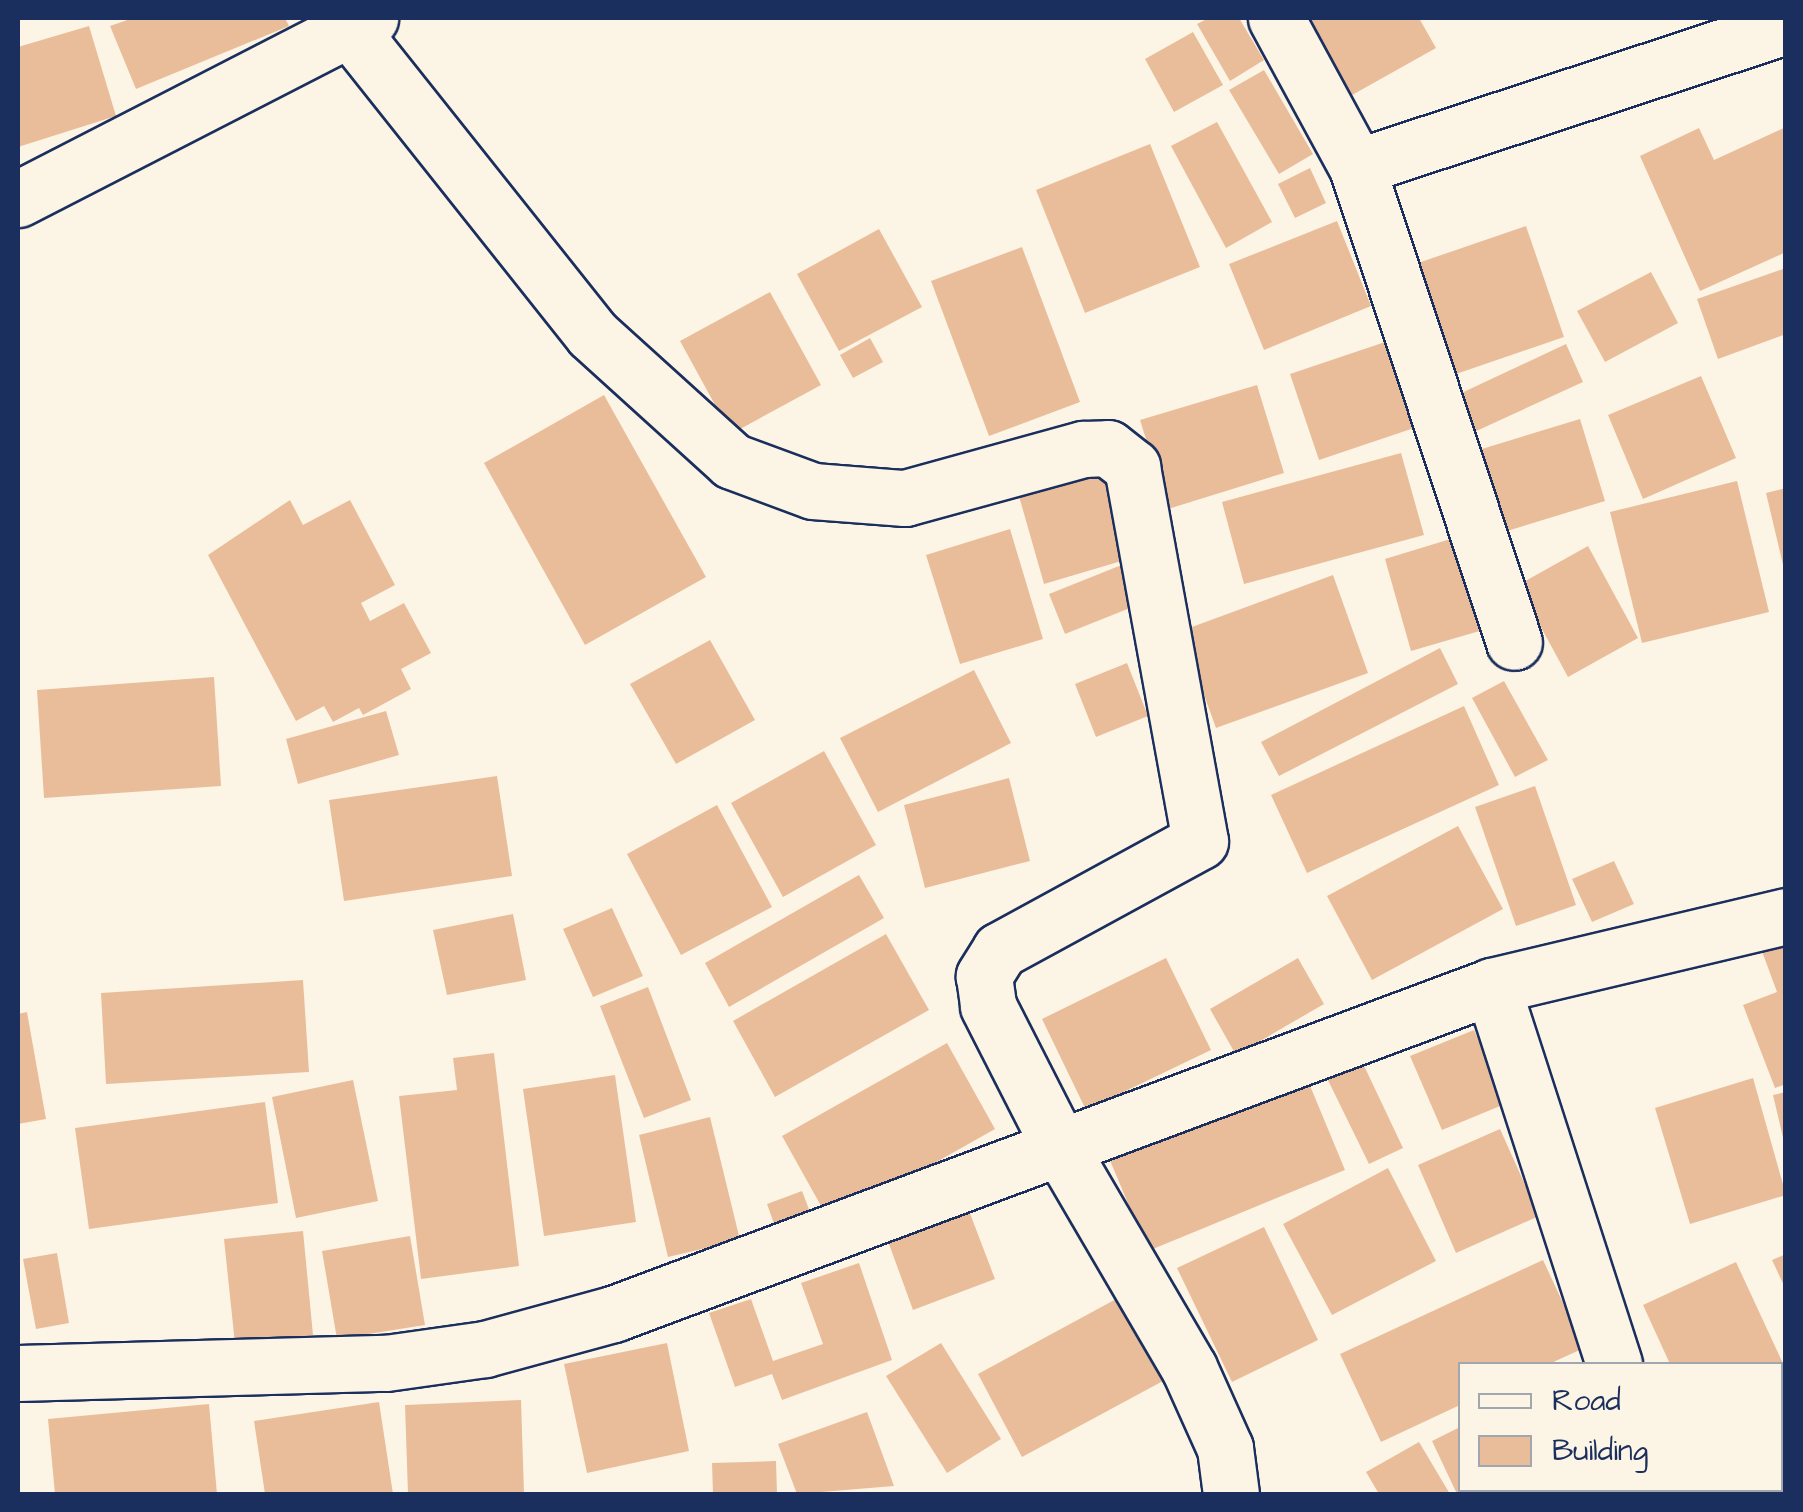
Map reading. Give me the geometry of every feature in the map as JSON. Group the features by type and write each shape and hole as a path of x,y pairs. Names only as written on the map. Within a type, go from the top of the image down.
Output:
{"street":[{"path":"1276,18 1357,167 1514,642"},
{"path":"18,199 358,21 592,334 732,461 813,491 904,498 1083,450 1108,448 1132,467 1200,841 1000,950 984,976 988,1006 1061,1149 1189,1368 1225,1448 1232,1494"},
{"path":"1357,167 1786,26"},
{"path":"18,1373 386,1363 485,1349 612,1314 1492,986 1786,916"},
{"path":"1492,986 1613,1362"}],"building":[{"path":"133,18 285,18 289,26 136,89 110,26"},
{"path":"1209,18 1239,18 1264,60 1230,81 1197,24"},
{"path":"1300,18 1419,18 1436,48 1345,99"},
{"path":"89,26 116,116 18,147 18,47"},
{"path":"1193,32 1223,85 1174,112 1145,59"},
{"path":"1264,70 1313,154 1279,174 1229,90"},
{"path":"1217,122 1272,222 1226,248 1171,146"},
{"path":"1786,127 1786,252 1700,291 1640,156 1699,128 1714,160"},
{"path":"1150,144 1200,267 1085,313 1036,190"},
{"path":"1310,168 1326,203 1295,218 1278,184"},
{"path":"1337,221 1371,306 1264,350 1229,264"},
{"path":"1526,226 1564,337 1456,374 1418,263"},
{"path":"879,229 922,307 839,351 797,274"},
{"path":"1022,247 1080,402 989,436 931,281"},
{"path":"1786,268 1786,334 1718,359 1697,299"},
{"path":"1651,272 1678,323 1605,362 1577,311"},
{"path":"770,292 821,385 731,434 680,341"},
{"path":"870,338 883,362 853,378 840,355"},
{"path":"1394,339 1423,425 1319,460 1290,374"},
{"path":"1566,344 1583,382 1472,433 1455,396"},
{"path":"1701,376 1736,458 1643,499 1608,415"},
{"path":"1257,385 1284,473 1168,509 1140,420"},
{"path":"604,395 706,577 585,645 484,463"},
{"path":"1580,419 1605,501 1497,534 1472,452"},
{"path":"1401,453 1424,535 1244,584 1222,502"},
{"path":"1104,455 1135,557 1044,584 1015,482"},
{"path":"1737,481 1769,612 1642,643 1610,512"},
{"path":"1786,488 1786,569 1784,569 1766,493"},
{"path":"290,500 303,525 350,500 395,585 361,603 370,621 404,603 431,653 401,669 411,689 363,715 359,708 333,722 324,706 296,721 208,555"},
{"path":"1010,529 1043,639 960,664 926,555"},
{"path":"1457,537 1483,630 1411,651 1385,559"},
{"path":"1588,546 1638,638 1568,677 1518,585"},
{"path":"1139,558 1155,598 1065,634 1049,594"},
{"path":"1333,575 1368,673 1216,728 1181,631"},
{"path":"710,640 755,720 676,764 630,684"},
{"path":"1440,648 1458,684 1279,776 1261,742"},
{"path":"1127,663 1148,716 1096,737 1075,684"},
{"path":"974,670 1011,743 878,812 840,738"},
{"path":"214,677 221,786 44,798 37,690"},
{"path":"1504,681 1548,760 1515,777 1472,698"},
{"path":"1464,706 1499,785 1307,873 1271,795"},
{"path":"386,711 399,755 298,784 286,739"},
{"path":"824,751 876,845 783,897 731,803"},
{"path":"497,776 512,876 344,901 329,800"},
{"path":"1009,778 1030,861 925,888 904,805"},
{"path":"1535,786 1576,905 1516,926 1475,807"},
{"path":"717,805 772,907 681,955 627,854"},
{"path":"1458,826 1503,909 1372,980 1327,896"},
{"path":"1614,861 1634,904 1592,922 1572,879"},
{"path":"859,875 884,918 729,1007 705,963"},
{"path":"612,908 643,976 593,997 563,929"},
{"path":"513,914 526,980 447,995 433,930"},
{"path":"886,934 929,1010 775,1097 733,1021"},
{"path":"1786,936 1786,1084 1775,1088 1743,1005 1777,992 1760,946"},
{"path":"1166,958 1211,1050 1086,1110 1042,1019"},
{"path":"1298,958 1324,1004 1236,1055 1210,1009"},
{"path":"303,980 309,1072 106,1084 101,993"},
{"path":"648,987 691,1100 644,1118 600,1006"},
{"path":"27,1012 46,1119 18,1124 18,1014"},
{"path":"1474,1030 1505,1104 1442,1130 1410,1056"},
{"path":"947,1043 995,1129 830,1222 782,1136"},
{"path":"494,1053 519,1266 421,1279 399,1096 457,1090 453,1058"},
{"path":"1358,1053 1403,1148 1369,1164 1323,1070"},
{"path":"615,1075 636,1222 544,1236 523,1089"},
{"path":"1306,1076 1345,1170 1148,1251 1109,1158"},
{"path":"1753,1078 1786,1195 1690,1224 1655,1108"},
{"path":"353,1080 378,1201 296,1218 272,1097"},
{"path":"1786,1092 1786,1142 1784,1142 1773,1095"},
{"path":"265,1102 278,1203 89,1229 75,1128"},
{"path":"710,1117 740,1240 668,1257 639,1135"},
{"path":"1500,1129 1539,1216 1456,1253 1418,1165"},
{"path":"1388,1168 1436,1261 1332,1315 1283,1224"},
{"path":"802,1191 812,1217 777,1232 767,1204"},
{"path":"966,1203 995,1279 913,1310 885,1233"},
{"path":"1264,1227 1318,1340 1232,1382 1177,1268"},
{"path":"303,1231 313,1335 235,1344 224,1239"},
{"path":"410,1236 425,1325 337,1339 322,1251"},
{"path":"57,1253 69,1323 36,1329 23,1259"},
{"path":"1786,1254 1786,1290 1772,1260"},
{"path":"1543,1260 1584,1348 1553,1362 1458,1362 1458,1406 1381,1442 1340,1354"},
{"path":"1736,1262 1782,1362 1669,1362 1643,1305"},
{"path":"859,1263 892,1360 782,1400 772,1374 735,1387 709,1313 751,1299 773,1361 823,1344 801,1283"},
{"path":"1118,1298 1163,1381 1022,1457 978,1374"},
{"path":"667,1343 689,1451 587,1473 564,1364"},
{"path":"941,1343 1001,1439 947,1473 886,1376"},
{"path":"521,1400 524,1494 408,1494 405,1405"},
{"path":"379,1402 393,1494 265,1494 254,1421"},
{"path":"209,1404 217,1494 55,1494 48,1419"},
{"path":"867,1412 894,1486 797,1494 778,1444"},
{"path":"1458,1428 1458,1492 1495,1492 1457,1494 1432,1441"},
{"path":"1419,1442 1450,1494 1379,1494 1366,1472"},
{"path":"776,1461 777,1494 713,1494 712,1463"}]}
